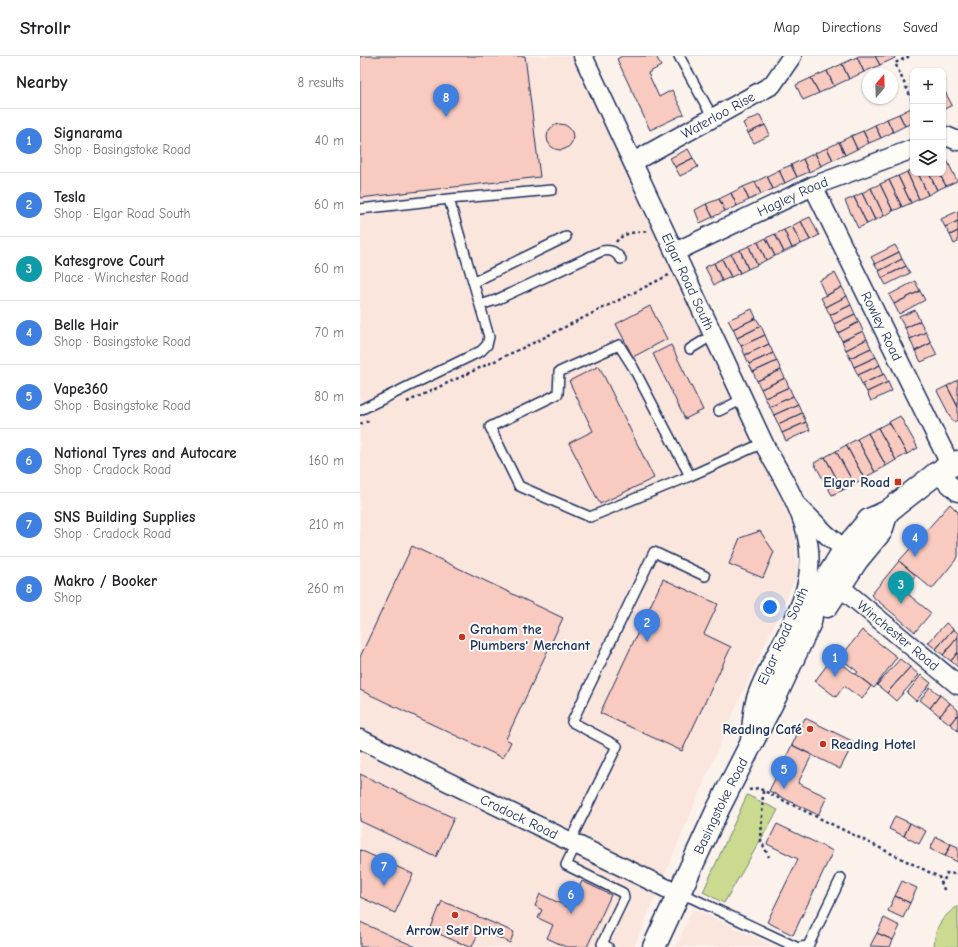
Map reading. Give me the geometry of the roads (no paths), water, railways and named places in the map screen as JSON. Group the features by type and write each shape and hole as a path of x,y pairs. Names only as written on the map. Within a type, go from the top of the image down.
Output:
{"main road":[{"name":"Basingstoke Road","path":"654,947 717,811 776,695 810,622 813,602 827,576 850,555 881,531 887,512 949,467"},
{"name":"Basingstoke Road","path":"810,622 825,609 839,586 850,555"}],"street":[{"name":"Elgar Road South","path":"583,56 763,443 797,505 806,533 810,558 809,578 803,598 790,629 758,691 752,717 750,744"},
{"name":"Waterloo Rise","path":"633,162 772,85 792,56"},
{"path":"946,136 958,141"},
{"name":"Hagley Road","path":"675,252 814,186 910,150"},
{"name":"Rowley Road","path":"814,186 949,467"},
{"path":"949,467 958,492"},
{"name":"Elgar Road South","path":"797,505 827,535 850,555"},
{"name":"Winchester Road","path":"839,586 958,685"},
{"name":"Cradock Road","path":"360,739 678,894"}],"lane":[{"path":"679,56 713,118"},
{"path":"360,208 552,190"},
{"path":"360,410 481,351 487,345 488,337 480,305 450,199"},
{"path":"474,282 566,237"},
{"path":"480,305 496,300 602,251 608,250 616,252 621,259"},
{"path":"690,349 714,335"},
{"path":"690,476 633,367 619,345 559,372 558,394 490,427 519,486 590,517 690,476 763,443"},
{"path":"719,411 743,399"},
{"path":"608,947 602,944 624,898 623,892 566,866 573,843 617,746 572,722 654,552 705,576"},
{"path":"802,947 808,946 841,878"},
{"path":"678,894 692,898 796,947"}],"place":[{"name":"Makro / Booker","path":"446,117"},
{"name":"Elgar Road","path":"898,482"},
{"name":"Belle Hair","path":"915,557"},
{"name":"Katesgrove Court","path":"901,604"},
{"name":"Graham the Plumbers' Merchant","path":"462,637"},
{"name":"Tesla","path":"647,642"},
{"name":"Signarama","path":"835,677"},
{"name":"Reading Café","path":"810,729"},
{"name":"Reading Hotel","path":"823,744"},
{"name":"Vape360","path":"784,789"},
{"name":"SNS Building Supplies","path":"384,886"},
{"name":"National Tyres and Autocare","path":"571,914"},
{"name":"Arrow Self Drive","path":"455,915"}]}
